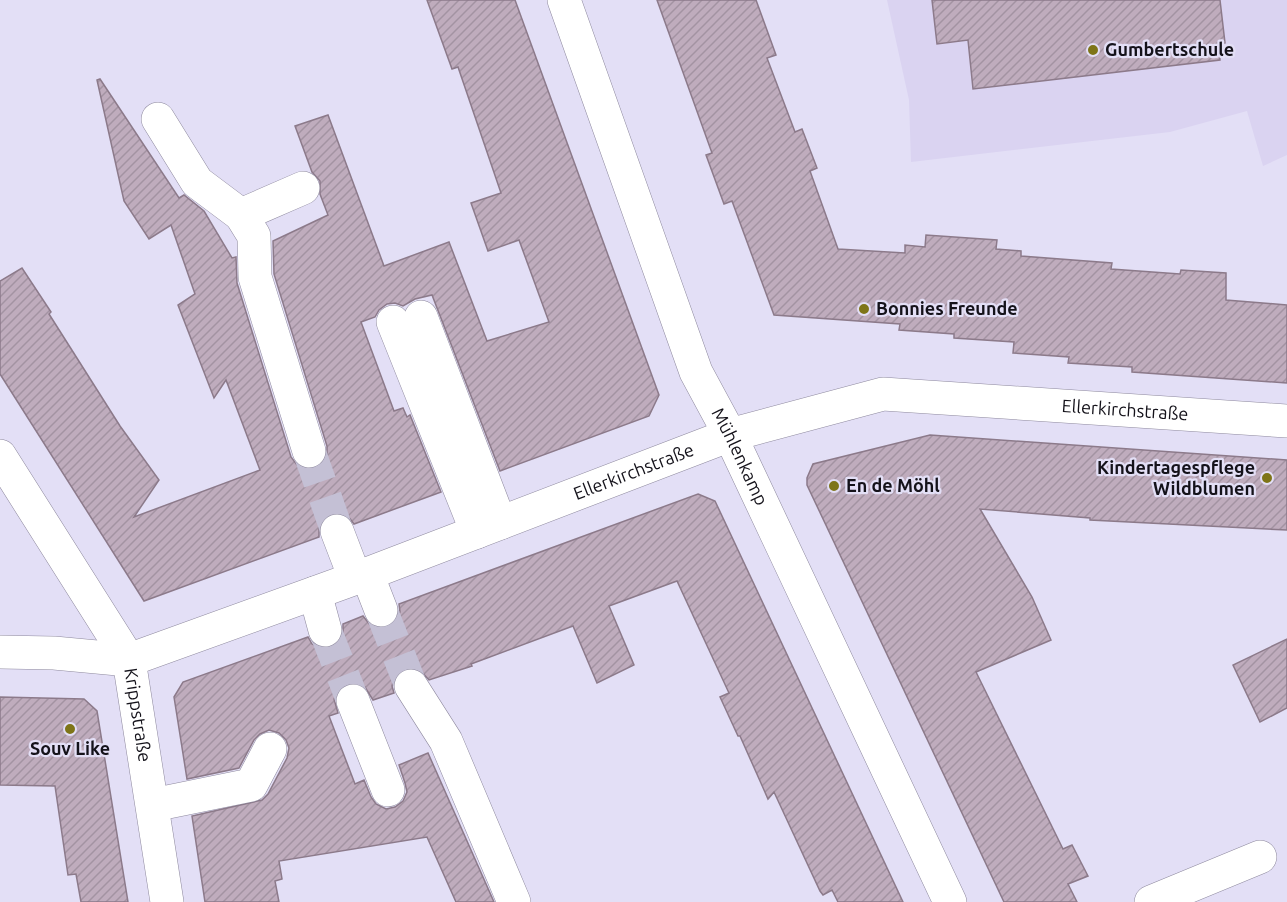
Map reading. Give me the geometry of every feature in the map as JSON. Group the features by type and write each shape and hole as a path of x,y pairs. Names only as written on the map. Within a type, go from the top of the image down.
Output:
{"street":[{"name":"Mühlenkamp","path":"564,0 696,372 730,435 950,902"},
{"path":"158,119 197,183 241,215 254,236 255,277 309,451"},
{"path":"241,215 303,188"},
{"path":"407,319 488,527"},
{"name":"Ellerkirchstraße","path":"0,652 54,653 129,660 361,576 730,435 883,394 1287,421"},
{"name":"Krippstraße","path":"0,456 129,660 167,902"},
{"path":"337,531 381,610"},
{"path":"315,593 325,630"},
{"path":"411,686 446,741 514,902"},
{"path":"352,701 388,790"},
{"path":"153,805 251,785 270,749"},
{"path":"1151,902 1260,857"}],"shaded area":[{"name":"Gumbertschule","path":"887,0 1287,0 1287,155 1263,166 1247,111 1170,132 911,162 909,100"}],"building":[{"path":"427,0 515,0 659,395 649,416 500,471 432,295 415,299 403,306 395,303 387,304 379,310 375,317 361,322 394,411 403,408 407,417 410,415 441,492 354,524 348,516 331,513 322,520 319,537 144,601 0,374 0,281 22,268 120,426 159,480 134,517 260,470 226,380 214,398 178,305 195,294 171,225 149,239 124,201 97,80 100,79 179,198 184,195 204,211 232,258 236,257 237,283 291,457 297,465 305,469 315,469 327,456 327,446 274,274 273,241 328,215 320,194 320,181 312,172 295,126 328,115 384,266 449,242 487,341 549,322 519,240 488,251 471,203 501,193 458,67 452,69"},
{"path":"657,0 756,0 776,55 767,58 795,132 802,129 817,168 810,171 838,249 905,253 905,245 925,247 926,235 997,240 996,249 1021,251 1021,256 1112,263 1111,269 1180,274 1181,270 1226,273 1226,300 1287,305 1287,383 1132,372 1132,367 1068,363 1069,357 1013,353 1014,342 954,338 954,334 899,330 900,324 774,315 732,201 724,204 706,155 712,153"},
{"path":"932,0 1220,0 1225,43 1219,44 1220,60 973,89 968,40 937,44"},
{"path":"930,435 1287,460 1287,530 1090,520 1090,518 980,509 1032,597 1051,640 976,672 1063,849 1072,845 1088,876 1068,884 1077,902 1004,902 807,485 807,478 813,464"},
{"path":"698,494 715,501 903,902 838,902 832,890 823,895 820,891 774,792 768,799 720,697 729,693 677,581 609,606 634,665 597,683 573,626 471,664 472,666 429,680 419,669 410,667 401,670 394,678 392,686 394,693 373,700 365,687 356,683 346,684 338,690 334,699 338,713 329,716 355,784 364,780 376,804 386,809 395,807 403,801 407,792 399,765 428,753 494,902 456,902 427,837 279,861 282,879 275,881 279,902 205,902 192,816 262,800 268,794 287,758 289,748 286,740 279,733 269,730 254,740 239,768 187,779 174,697 183,682 308,637 312,644 320,648 330,648 339,643 343,635 343,624 363,616 370,625 379,629 387,628 396,621 400,612 399,604"},
{"path":"1287,639 1287,708 1260,722 1233,665"},
{"path":"0,697 84,699 97,711 128,902 81,902 76,874 68,875 55,786 0,785"}],"tunnel":[{"path":"309,451 337,531"},
{"path":"381,610 411,686"},
{"path":"325,630 353,701"}],"place":[{"name":"Gumbertschule","path":"1093,50"},
{"name":"Bonnies Freunde","path":"864,309"},
{"name":"Kindertagespflege Wildblumen","path":"1267,478"},
{"name":"En de Möhl","path":"834,486"},
{"name":"Souv Like","path":"70,729"}]}
